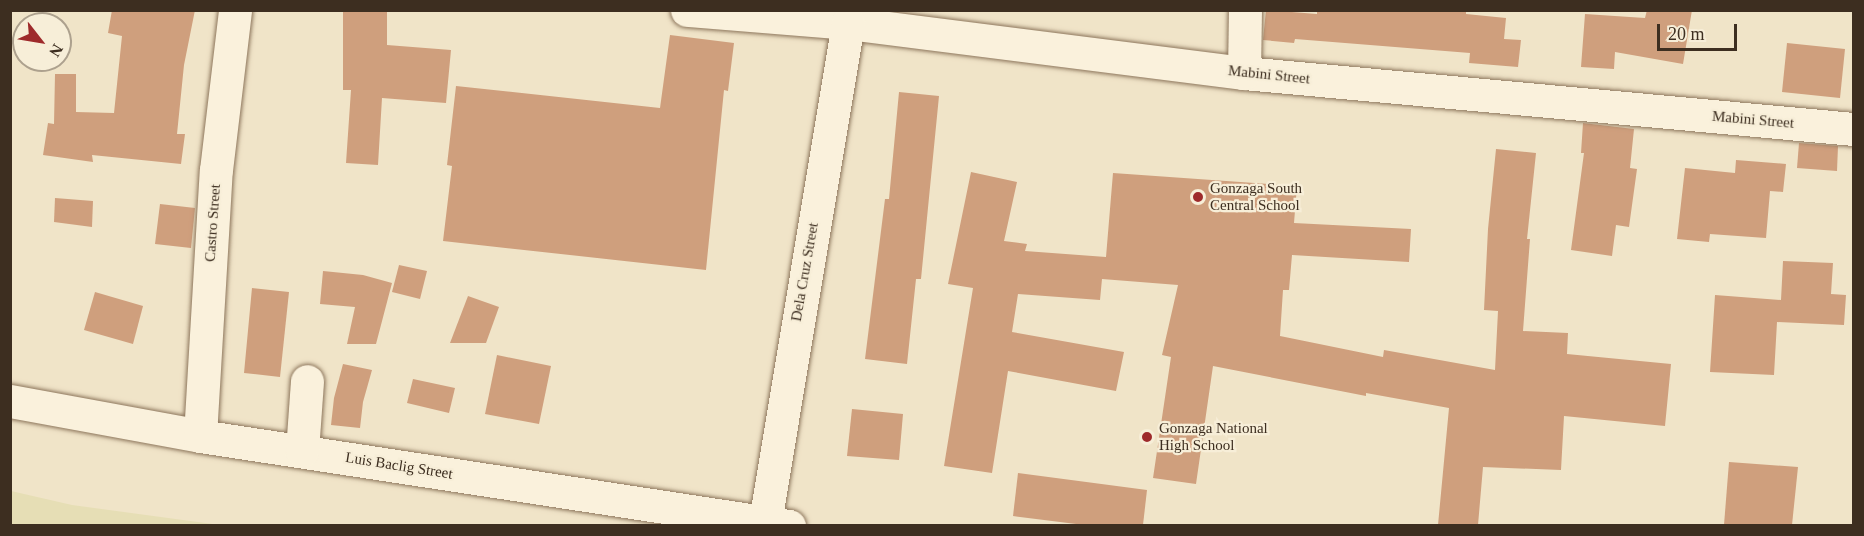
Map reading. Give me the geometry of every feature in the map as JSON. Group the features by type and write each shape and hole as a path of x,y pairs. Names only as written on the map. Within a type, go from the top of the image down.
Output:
{"street":[{"name":"Castro Street","path":"200,436 216,170 235,10"},
{"name":"Mabini Street","path":"687,10 848,23 1244,73 1854,129"},
{"path":"1244,73 1245,10"},
{"name":"Dela Cruz Street","path":"777,524 848,23"},
{"path":"302,451 307,381"},
{"name":"Luis Baclig Street","path":"10,401 200,436 777,524"}],"shaded area":[{"path":"11,491 72,505 220,525 11,525"}],"building":[{"path":"112,10 195,10 184,65 177,134 185,134 181,164 92,155 93,162 43,155 48,123 54,124 55,74 76,74 76,112 114,113 122,36 108,33"},
{"path":"343,10 387,10 387,45 451,50 446,103 382,98 378,165 346,163 351,90 343,90"},
{"path":"1266,10 1317,14 1317,10 1466,10 1466,14 1506,18 1504,39 1521,40 1518,67 1469,63 1470,53 1295,39 1294,43 1263,40"},
{"path":"1647,10 1692,10 1683,64 1615,52 1614,69 1581,67 1585,14 1645,18"},
{"path":"670,35 734,43 728,91 724,90 706,270 443,241 452,166 447,165 456,86 660,108"},
{"path":"1787,43 1845,49 1840,98 1782,92"},
{"path":"899,92 939,96 921,279 916,279 907,364 865,359 885,199 889,199"},
{"path":"1583,123 1634,129 1630,168 1637,169 1629,227 1616,225 1612,256 1571,250 1584,153 1581,153"},
{"path":"1799,143 1838,146 1837,171 1797,168"},
{"path":"1496,149 1536,153 1527,239 1530,239 1523,331 1568,333 1567,354 1671,364 1665,426 1564,416 1561,470 1483,467 1478,525 1438,525 1449,408 1366,393 1366,396 1213,366 1196,484 1153,478 1171,357 1162,355 1178,285 1102,279 1100,300 1018,294 1012,332 1124,352 1116,391 1008,371 992,473 944,466 973,288 948,284 971,172 1017,182 1004,241 1027,244 1025,251 1106,257 1113,173 1297,186 1294,223 1411,229 1409,262 1292,255 1289,290 1283,290 1280,336 1383,357 1384,350 1495,370 1498,311 1484,310 1488,229"},
{"path":"1736,160 1786,164 1783,192 1770,191 1766,238 1710,234 1709,242 1677,239 1685,168 1735,173"},
{"path":"55,198 93,201 92,227 54,222"},
{"path":"160,204 195,208 191,248 155,244"},
{"path":"1783,261 1833,263 1831,294 1846,295 1844,325 1777,322 1774,375 1710,372 1715,295 1781,300"},
{"path":"399,265 427,271 420,299 392,292"},
{"path":"323,271 363,275 392,283 376,344 347,344 355,307 320,304"},
{"path":"252,288 289,292 280,377 244,373"},
{"path":"95,292 143,306 133,344 84,330"},
{"path":"468,296 499,307 486,343 450,343"},
{"path":"497,355 551,366 539,424 485,414"},
{"path":"343,364 372,370 363,402 360,428 331,425 334,398"},
{"path":"413,379 455,388 449,413 407,403"},
{"path":"852,409 903,414 899,460 847,456"},
{"path":"1729,462 1798,467 1792,525 1724,525"},
{"path":"1018,473 1147,490 1143,525 1084,525 1013,516"}],"place":[{"name":"Gonzaga South Central School","path":"1198,197"},
{"name":"Gonzaga National High School","path":"1147,437"}]}
